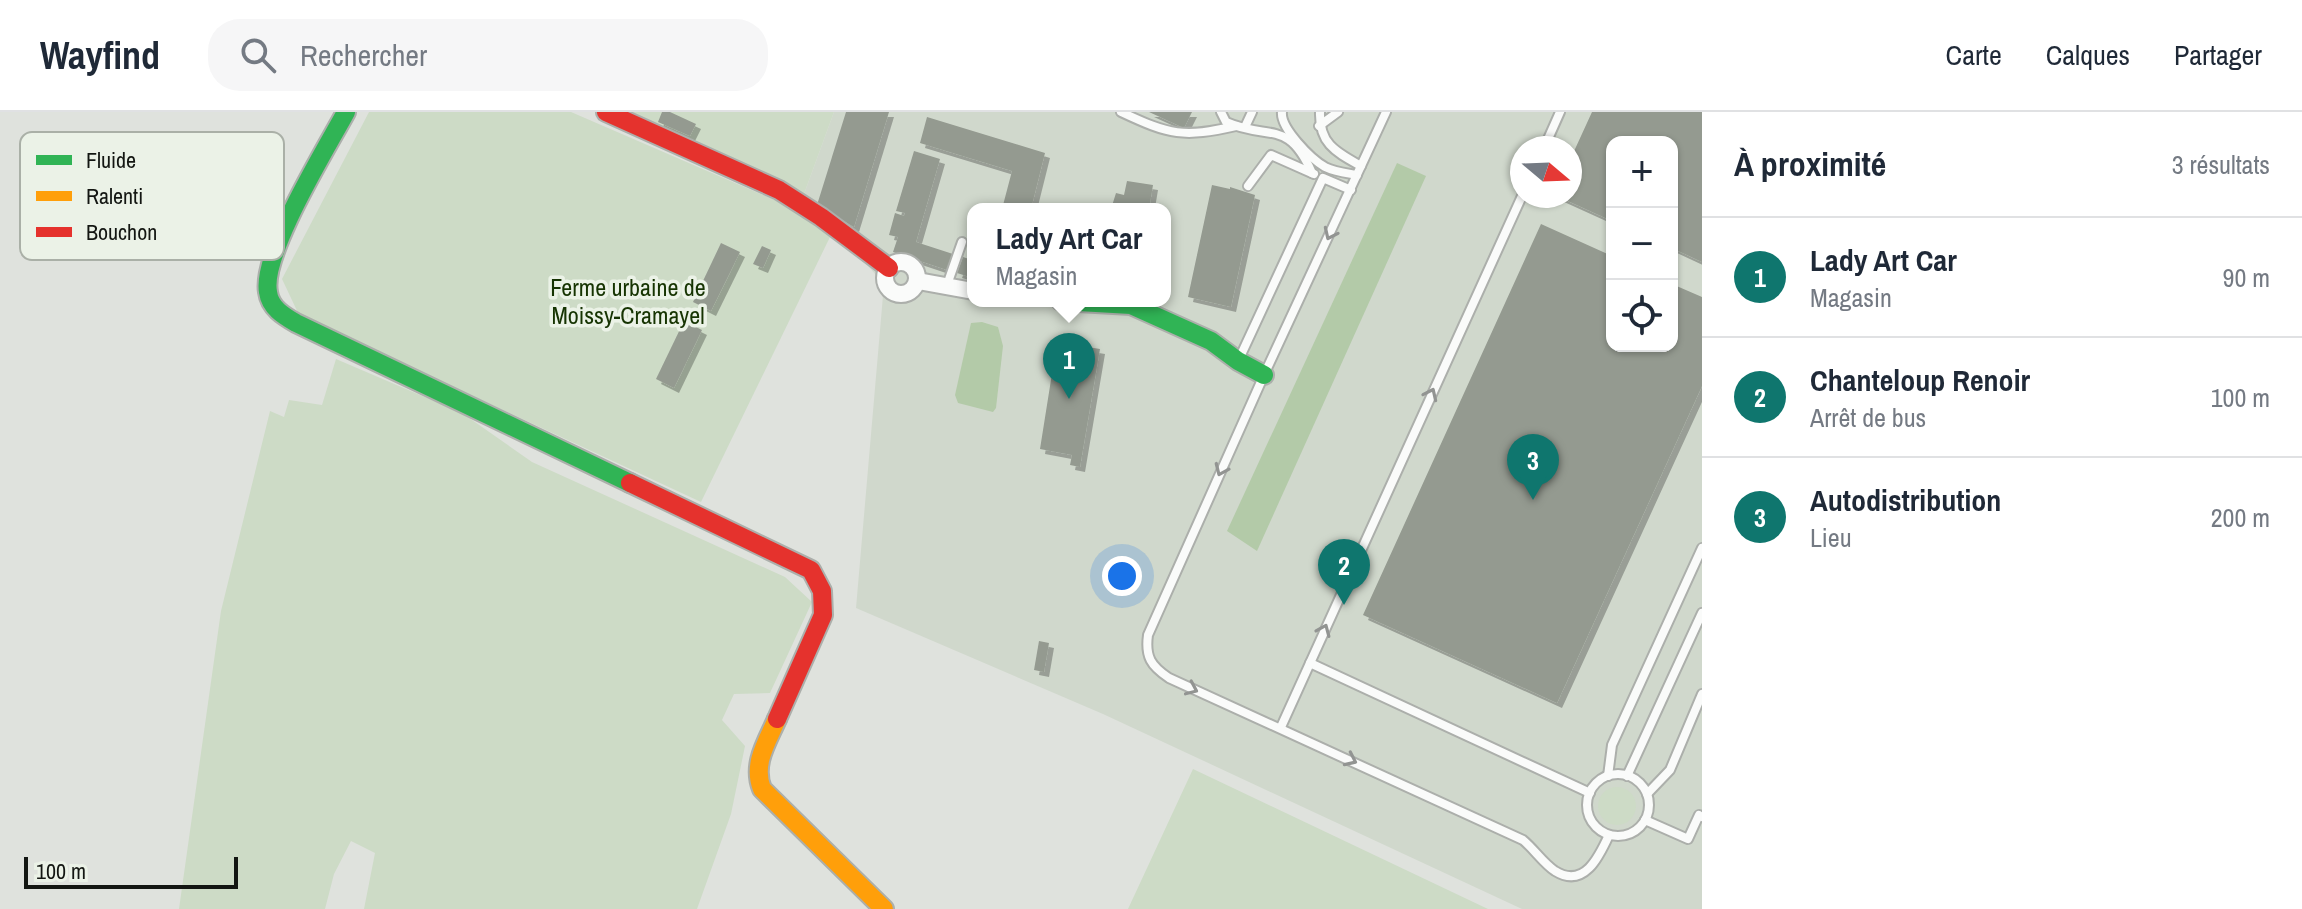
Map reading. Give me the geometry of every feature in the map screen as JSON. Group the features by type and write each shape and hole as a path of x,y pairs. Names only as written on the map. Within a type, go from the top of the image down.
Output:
{"street":[{"path":"284,234 346,112"},
{"path":"606,112 779,190 889,268"},
{"path":"273,260 267,287 270,302 279,313 296,323 811,570 821,582 825,597 823,615 759,760 757,776 762,789 884,909"},
{"path":"897,263 906,263 916,271 918,281 908,293 893,292 885,281 889,268 897,263"},
{"path":"918,281 967,290"},
{"path":"1135,307 1211,341 1264,375"}],"lane":[{"path":"1121,112 1162,131 1183,135 1240,127 1252,112"},
{"path":"1221,112 1226,122 1286,137 1303,152 1312,173"},
{"path":"1282,112 1285,128 1314,159 1337,172 1357,175"},
{"path":"1320,112 1319,126 1325,139 1336,152 1361,166"},
{"path":"1319,126 1338,112"},
{"path":"1386,112 1148,635 1148,661 1169,678 1523,840 1553,870 1566,876 1579,876 1590,868 1609,835"},
{"path":"1549,136 1560,112"},
{"path":"1248,186 1271,155 1351,190"},
{"path":"1238,361 1323,178"},
{"path":"1281,727 1517,208"},
{"path":"947,285 962,242"},
{"path":"1608,776 1612,745 1702,548"},
{"path":"1627,776 1702,613"},
{"path":"1310,663 1590,793"},
{"path":"1647,794 1670,770 1702,694"},
{"path":"1608,776 1627,776 1641,784 1647,794 1649,810 1645,820 1636,831 1626,836 1609,835 1595,827 1589,818 1586,807 1590,793 1600,780 1608,776"},
{"path":"1645,820 1688,839 1699,815 1702,817"}],"shaded area":[{"path":"834,112 1702,112 1702,909 1522,909 1103,714 856,608 884,284 804,194"},
{"path":"1397,163 1426,176 1257,551 1227,531"},
{"path":"982,322 998,327 1003,346 993,412 958,403 955,395 971,323"}],"green space":[{"name":"Ferme urbaine de Moissy-Cramayel","path":"369,112 571,112 814,217 830,237 701,502 299,315 282,279"},
{"path":"632,112 834,112 804,194"},
{"path":"336,359 462,413 532,462 785,577 812,602 770,693 734,694 722,720 745,746 731,814 697,909 364,909 375,853 351,841 334,874 325,909 179,909 221,611 270,411 284,417 289,400 322,405"},
{"path":"1193,769 1488,909 1128,909"},
{"path":"1617,787 1630,793 1636,806 1630,819 1617,825 1604,819 1598,806 1604,793"}],"building":[{"path":"662,112 670,112 696,124 690,136 658,122"},
{"path":"846,112 889,112 854,227 817,205"},
{"path":"1149,112 1192,112 1184,128"},
{"path":"1592,112 1702,112 1702,262 1678,251 1678,136 1606,136 1606,218 1582,207 1581,136"},
{"path":"927,117 1045,153 1032,203 1004,203 1012,171 920,143"},
{"path":"914,151 940,159 916,242 953,254 947,270 893,252 898,237 889,235 895,213 904,216 905,213 896,211"},
{"path":"1127,181 1153,185 1150,203 1113,203 1116,193 1124,195"},
{"path":"1212,185 1255,195 1231,307 1188,297"},
{"path":"1541,224 1606,253 1606,352 1678,352 1678,287 1702,297 1702,386 1557,703 1363,615"},
{"path":"721,243 740,252 711,311 693,302"},
{"path":"762,246 771,250 763,268 753,264"},
{"path":"963,257 967,258 967,276 957,273"},
{"path":"684,321 702,330 674,388 656,379"},
{"path":"1057,342 1100,349 1080,467 1070,465 1072,455 1040,449"},
{"path":"1039,641 1049,643 1044,672 1034,670"}],"traffic: fast":[{"path":"284,228 346,112"},
{"path":"272,260 269,298 282,314 296,323 630,483"},
{"path":"1135,307 1211,341 1264,375"}],"traffic: slow":[{"path":"777,719 760,762 762,789 884,909"}],"traffic: jam":[{"path":"606,112 779,190 889,268"},
{"path":"630,483 811,570 822,591 823,615 777,719"}],"place":[{"name":"Lady Art Car","path":"1069,399"},
{"name":"Autodistribution","path":"1533,500"},
{"name":"Chanteloup Renoir","path":"1344,605"}]}
